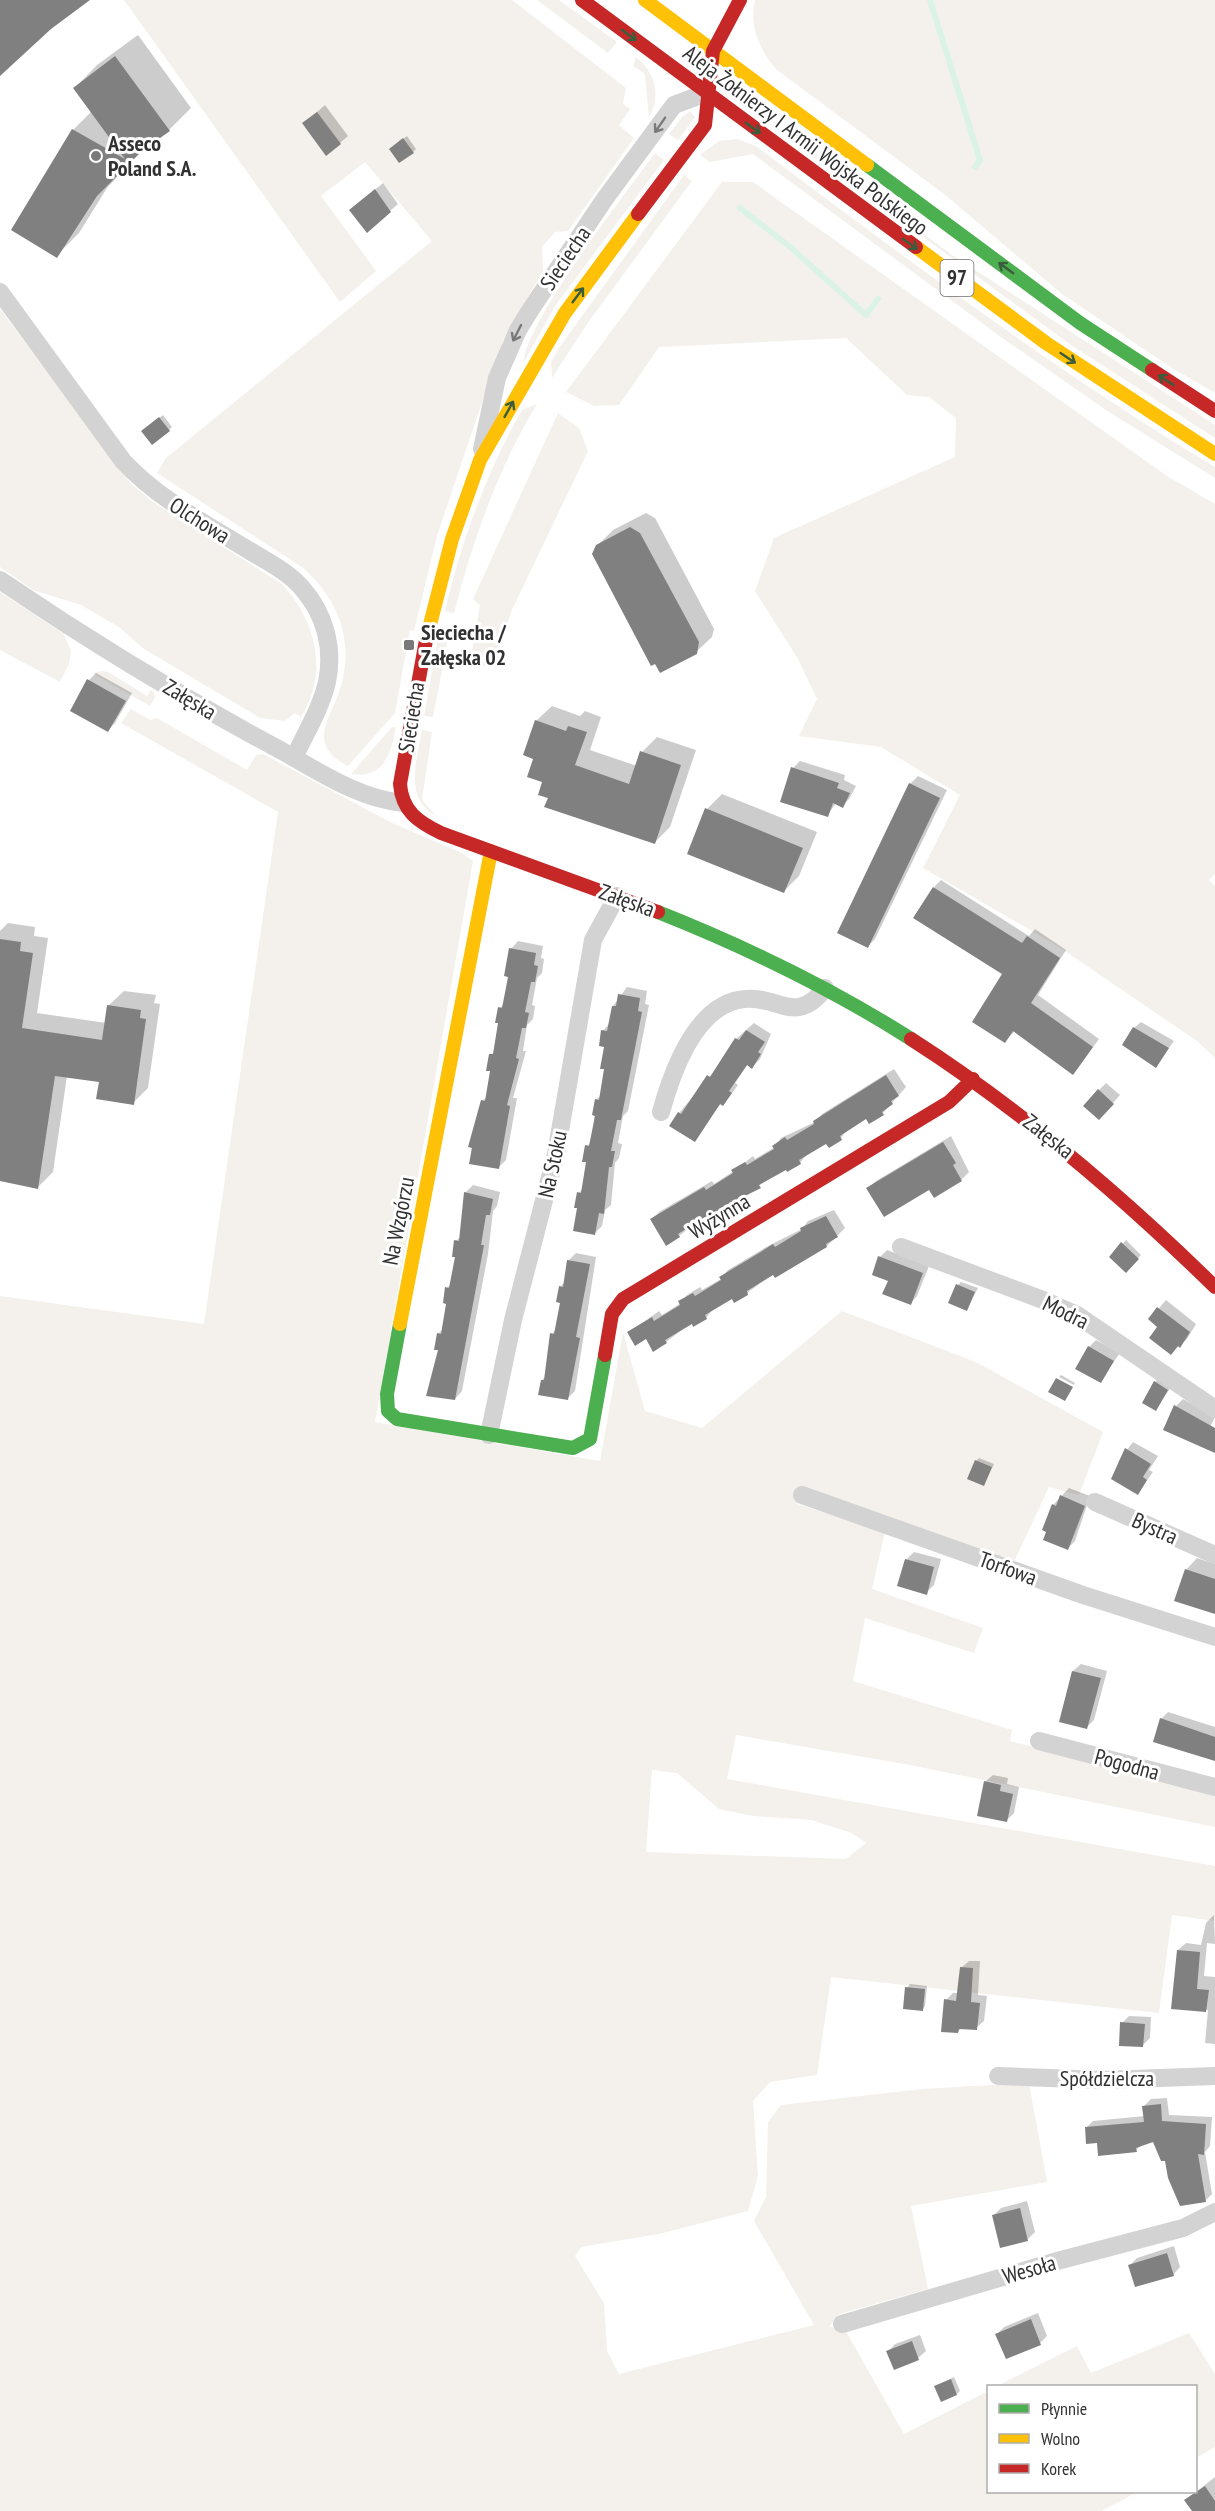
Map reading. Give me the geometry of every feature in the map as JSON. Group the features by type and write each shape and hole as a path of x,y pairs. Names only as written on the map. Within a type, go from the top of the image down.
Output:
{"street":[{"name":"Aleja Żołnierzy I Armii Wojska Polskiego","path":"582,0 1046,343 1215,454"},
{"name":"Aleja Żołnierzy I Armii Wojska Polskiego","path":"645,0 1080,322 1215,411"},
{"name":"Sieciecha","path":"480,460 565,313 705,125 706,93 713,51 740,0"},
{"name":"Sieciecha","path":"403,803 400,784 430,616 452,539 480,460 497,378 518,330 604,200 674,105 706,93"},
{"name":"Olchowa","path":"0,292 137,477 160,495 290,576 315,604 323,621 328,642 328,675 320,700 294,758"},
{"name":"Załęska","path":"0,580 92,640 218,717 368,796 403,803 417,821 717,936 825,988 922,1045 973,1079 1099,1176 1215,1287"},
{"name":"Na Wzgórzu","path":"491,851 387,1394 388,1411 397,1419 573,1448"},
{"name":"Na Stoku","path":"489,1435 513,1320 555,1154 593,940 617,896"},
{"path":"661,1112 677,1061 695,1033 719,1008 742,999 752,998 787,1007 802,1008 812,1003 825,988"},
{"name":"Wyżynna","path":"573,1448 590,1439 612,1314 623,1299 949,1102 973,1079"},
{"name":"Modra","path":"901,1247 1077,1315 1215,1409"},
{"name":"Torfowa","path":"802,1495 1083,1595 1215,1637"},
{"name":"Bystra","path":"1095,1502 1215,1555"},
{"name":"Pogodna","path":"1039,1741 1215,1787"},
{"name":"Spółdzielcza","path":"998,2076 1103,2080 1215,2076"},
{"name":"Wesoła","path":"842,2324 1061,2260 1183,2228 1215,2212"}],"shaded area":[{"path":"124,0 512,0 626,88 623,104 630,109 619,125 634,138 568,231 555,232 542,247 543,271 503,340 437,536 414,631 410,630 395,713 348,766 336,759 324,739 327,722 343,677 345,659 345,642 341,625 327,594 302,567 157,473 166,458 432,241 365,162 321,196 376,271 340,302"},
{"path":"537,0 559,0 617,42 608,53"},
{"path":"755,0 1215,0 1215,393 1172,368 1062,294 944,194 777,70 757,38 754,20"},
{"path":"636,57 648,70 654,85 655,101 649,118 645,74 633,66"},
{"path":"690,111 695,117 678,140 669,134"},
{"path":"791,135 952,255 1215,425 1215,438 1071,345 789,139"},
{"path":"737,139 756,146 1039,353 1215,467 1215,478 1109,412 1005,340 753,154 710,162 700,155 719,141"},
{"path":"655,153 664,160 555,306 524,362 529,344 558,289"},
{"path":"684,175 692,181 587,324 552,378 551,362 561,345"},
{"path":"722,182 753,182 1167,476 1215,504 1215,874 1209,880 1215,886 1215,1058 1197,1041 1056,945 923,868 960,795 881,747 799,736 817,699 798,659 755,591 774,538 955,457 956,418 929,397 907,395 846,338 659,347 619,405 594,406 566,392"},
{"path":"0,309 131,484 153,502 282,584 294,598 310,630 315,648 316,665 315,682 310,700 301,717 295,713 285,721 260,718 144,649 119,627 81,605 33,590 0,567"},
{"path":"537,404 523,428 488,505 469,559 454,613 445,611 467,533 497,457 522,410"},
{"path":"558,413 579,428 588,451 511,612 493,668 470,663 480,605 473,599"},
{"path":"0,592 64,634 71,651 69,664 60,682 0,650"},
{"path":"439,632 449,634 433,717 424,716"},
{"path":"108,672 147,696 151,690 154,692 155,697 150,706 92,673"},
{"path":"131,709 150,720 157,718 247,770 256,755 263,754 392,823 462,853 473,861 375,1422 600,1461 623,1332 645,1411 702,1428 842,1311 976,1362 1103,1432 1079,1495 1049,1487 1013,1564 800,1487 797,1504 885,1532 872,1589 983,1628 974,1653 865,1618 853,1681 1012,1730 1010,1741 1215,1795 1215,1827 910,1765 736,1735 727,1779 1215,1866 1215,1921 1172,1915 1159,2013 831,1977 817,2075 770,2082 753,2101 758,2176 748,2211 659,2234 581,2247 575,2256 604,2303 607,2351 619,2374 814,2325 754,2221 766,2197 768,2122 781,2105 922,2089 1029,2083 1047,2182 911,2206 928,2289 839,2314 829,2327 844,2328 904,2434 987,2392 987,2493 1135,2493 1102,2511 0,2511 0,1296 204,1324 278,812 121,723","holes":["652,1770 677,1773 719,1809 753,1816 811,1820 852,1833 866,1843 846,1859 646,1852"]},
{"path":"392,727 396,727 392,746 384,762 371,773 351,774"},
{"path":"422,730 432,732 422,800 436,816 419,799 416,789 416,766"},
{"path":"1189,2333 1215,2374 1215,2447 1197,2457 1197,2385 999,2385 1077,2346 1091,2373"}],"building":[{"path":"0,0 90,0 51,29 0,76"},
{"name":"Asseco Poland S.A.","path":"115,56 170,131 143,150 97,196 57,258 11,230 72,129 125,159 73,88"},
{"path":"317,112 341,144 326,156 302,123"},
{"path":"403,138 414,153 399,163 389,149"},
{"path":"375,189 391,212 367,233 349,210"},
{"path":"159,417 170,431 152,445 141,431"},
{"path":"630,527 640,533 699,642 697,654 660,673 655,664 651,666 592,554 596,545"},
{"path":"87,679 126,701 108,732 70,711"},
{"path":"535,720 566,731 568,726 587,732 575,765 629,784 640,751 681,765 655,844 544,807 548,798 538,795 542,782 527,777 533,759 523,755"},
{"path":"791,767 839,783 837,788 850,793 843,808 833,803 828,817 780,802"},
{"path":"909,783 940,798 868,948 837,933"},
{"path":"705,808 803,848 784,893 687,854"},
{"path":"933,887 1022,943 1027,936 1060,958 1031,1003 1093,1047 1073,1075 1013,1031 1005,1043 972,1022 1002,974 913,918"},
{"path":"0,939 21,942 20,951 33,953 22,1028 102,1040 107,1005 141,1010 140,1018 146,1019 134,1105 96,1099 99,1082 55,1076 38,1189 0,1181"},
{"path":"509,948 536,953 534,965 538,966 535,982 531,982 525,1012 529,1013 526,1028 522,1028 516,1058 519,1059 507,1105 510,1106 499,1169 469,1164 472,1148 468,1147 481,1100 485,1101 490,1071 486,1071 489,1054 493,1054 498,1007 502,1008 508,977 504,976"},
{"path":"618,994 640,998 638,1011 642,1012 621,1120 617,1120 611,1151 615,1151 612,1167 609,1167 604,1214 599,1213 595,1235 573,1231 577,1208 574,1208 577,1192 581,1193 586,1162 582,1162 585,1145 589,1146 595,1116 592,1115 595,1099 599,1100 604,1069 600,1069 604,1047 599,1046 601,1030 607,1031 612,1006 616,1006"},
{"path":"1133,1027 1169,1048 1156,1068 1122,1045"},
{"path":"746,1030 765,1042 758,1052 761,1054 752,1069 747,1065 729,1091 732,1093 723,1106 720,1104 695,1142 669,1126 678,1112 681,1114 707,1075 710,1077 735,1038 739,1040"},
{"path":"886,1075 899,1096 891,1101 893,1104 882,1112 884,1115 869,1124 866,1119 840,1136 842,1140 829,1148 826,1144 799,1160 801,1164 759,1185 761,1188 719,1209 721,1212 707,1220 705,1217 678,1234 680,1237 666,1246 650,1219 704,1187 706,1190 733,1173 731,1170 745,1162 747,1165 774,1149 772,1146 785,1137 787,1140 814,1124 813,1121"},
{"path":"1098,1089 1114,1104 1099,1120 1083,1106"},
{"path":"943,1142 956,1163 953,1165 962,1181 934,1198 929,1190 884,1217 866,1188"},
{"path":"464,1192 493,1199 490,1215 486,1215 481,1245 484,1245 455,1400 426,1396 438,1350 434,1350 437,1333 441,1334 446,1304 443,1303 445,1287 449,1288 455,1257 452,1257 454,1240 459,1241"},
{"path":"826,1216 838,1237 826,1244 827,1247 775,1278 773,1275 747,1291 748,1295 734,1303 732,1299 705,1315 707,1319 693,1327 692,1324 665,1340 667,1343 653,1352 646,1339 635,1346 627,1332 652,1317 654,1321 680,1305 678,1301 693,1293 695,1296 721,1280 719,1277 773,1244 775,1247 801,1231 800,1228"},
{"path":"1121,1242 1139,1259 1126,1273 1109,1257"},
{"path":"878,1256 923,1273 911,1305 882,1294 888,1281 872,1275"},
{"path":"567,1260 590,1264 576,1337 580,1338 568,1400 538,1395 541,1380 544,1380 550,1333 554,1334 560,1303 556,1302 559,1286 563,1287"},
{"path":"956,1284 975,1292 967,1311 948,1303"},
{"path":"1157,1307 1190,1332 1180,1348 1178,1346 1171,1355 1149,1338 1157,1327 1148,1319"},
{"path":"1088,1346 1114,1361 1101,1383 1075,1369"},
{"path":"1056,1378 1073,1387 1065,1401 1048,1392"},
{"path":"1154,1381 1168,1390 1156,1411 1142,1403"},
{"path":"1174,1405 1215,1428 1215,1453 1163,1430"},
{"path":"1125,1448 1151,1464 1143,1477 1147,1480 1138,1495 1111,1479"},
{"path":"975,1460 992,1467 984,1486 967,1479"},
{"path":"1060,1495 1085,1506 1068,1550 1043,1540 1046,1532 1042,1530 1052,1504 1056,1506"},
{"path":"905,1559 934,1567 927,1595 897,1586"},
{"path":"1185,1569 1215,1579 1215,1614 1174,1601"},
{"path":"1072,1671 1101,1678 1087,1729 1059,1722"},
{"path":"1160,1718 1215,1737 1215,1761 1153,1742"},
{"path":"984,1781 1001,1785 1000,1791 1013,1794 1007,1822 977,1816"},
{"path":"1177,1950 1200,1952 1197,1989 1209,1990 1206,2012 1171,2009"},
{"path":"960,1967 973,1968 971,2002 980,2003 977,2030 959,2029 958,2033 941,2032 944,1999 956,2001"},
{"path":"905,1987 925,1989 923,2011 903,2009"},
{"path":"1120,2022 1145,2024 1143,2047 1119,2046"},
{"path":"1161,2104 1162,2121 1206,2124 1204,2155 1198,2154 1206,2202 1180,2206 1168,2178 1165,2161 1161,2161 1153,2142 1136,2148 1137,2152 1098,2156 1097,2143 1086,2144 1085,2127 1144,2122 1142,2106"},
{"path":"1020,2208 1028,2241 1000,2248 992,2215"},
{"path":"1167,2253 1174,2276 1135,2287 1128,2265"},
{"path":"1031,2319 1041,2345 1006,2359 995,2334"},
{"path":"912,2341 919,2360 894,2370 886,2351"},
{"path":"951,2379 957,2395 941,2402 934,2386"},
{"path":"1205,2486 1215,2501 1215,2511 1192,2511 1184,2500"}],"waterway":[{"path":"930,0 980,160 975,167"},
{"path":"740,208 789,246 866,315 878,299"}],"traffic: fast":[{"path":"867,165 1080,323 1152,370"},
{"path":"658,912 723,939 788,970 881,1020 911,1039"},
{"path":"400,1324 387,1394 388,1411 397,1419 573,1448 590,1439 605,1355"}],"traffic: slow":[{"path":"645,0 867,165"},
{"path":"426,640 452,539 480,460 565,313 638,214"},
{"path":"916,247 1046,343 1215,454"},
{"path":"400,1324 491,851"}],"traffic: jam":[{"path":"582,0 916,247"},
{"path":"638,214 705,125 713,51 740,0"},
{"path":"1152,370 1215,411"},
{"path":"426,640 400,784 404,802 418,820 441,833 658,912"},
{"path":"911,1039 1031,1124 1107,1187 1215,1287"},
{"path":"605,1355 612,1314 623,1299 949,1102 973,1079"}],"place":[{"name":"Asseco Poland S.A.","path":"96,156"},
{"name":"Sieciecha / Załęska 02","path":"409,645"}]}
